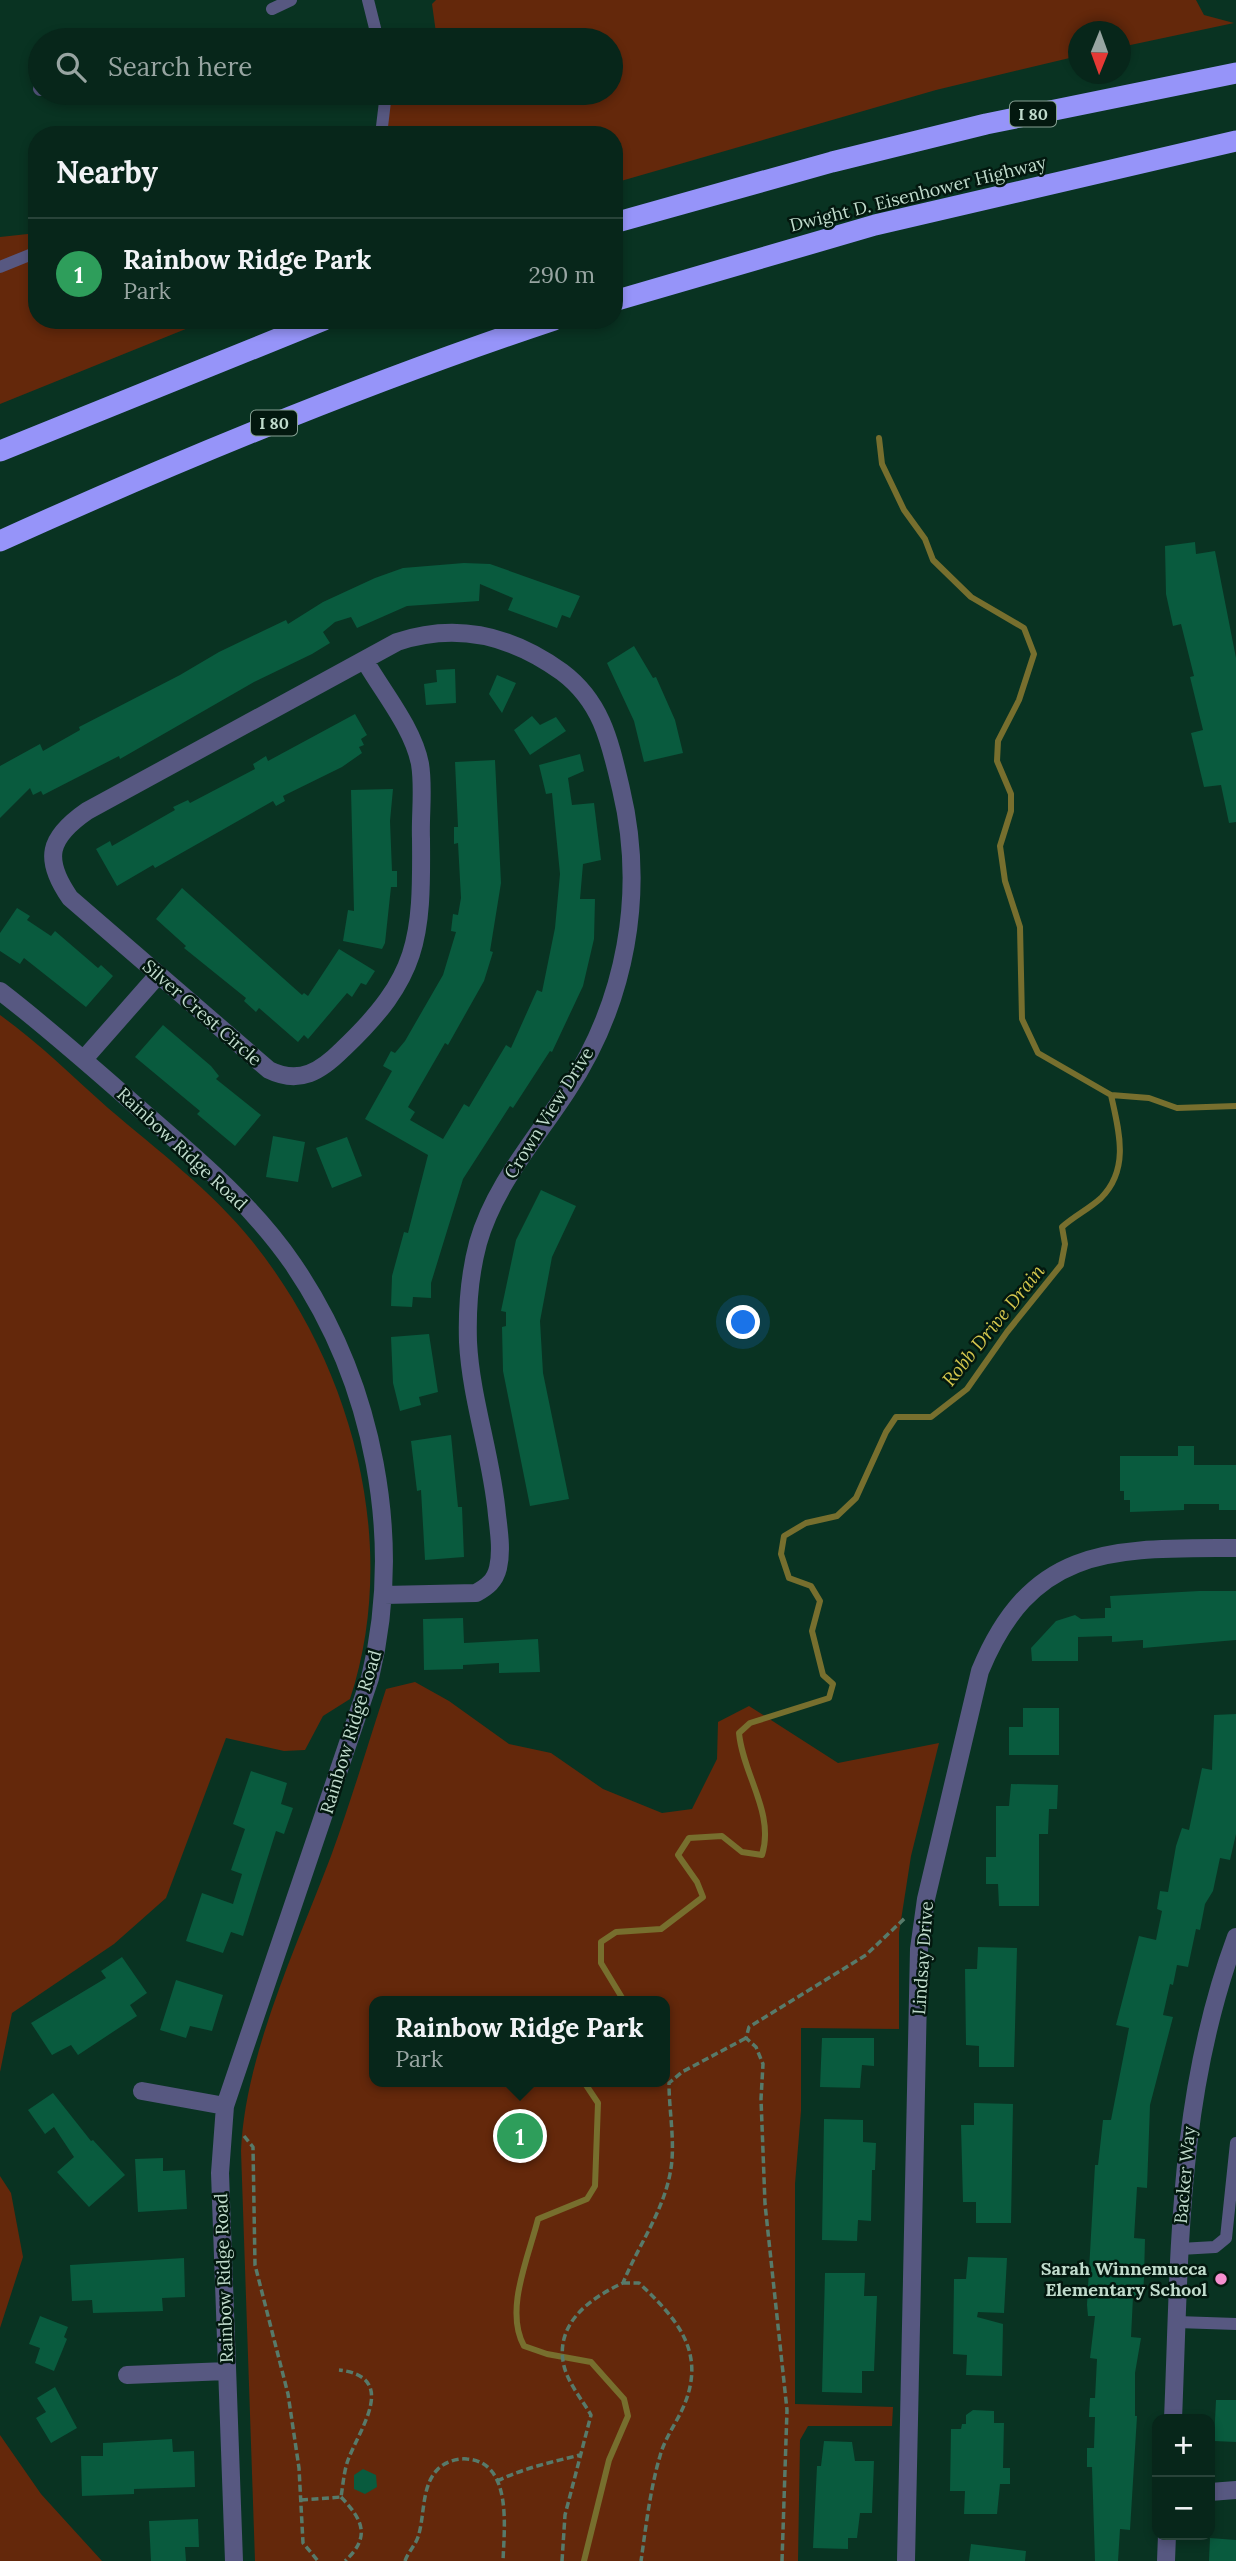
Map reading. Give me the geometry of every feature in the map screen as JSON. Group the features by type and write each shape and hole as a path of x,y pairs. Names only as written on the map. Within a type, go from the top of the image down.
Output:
{"highway":[{"name":"I 80","path":"623,220 832,162 985,124 1236,73"},
{"name":"Dwight D. Eisenhower Highway","path":"623,298 875,225 1236,141"},
{"path":"0,451 302,329"},
{"name":"I 80","path":"0,541 250,433 473,347 527,329"}],"street":[{"name":"Crown View Drive","path":"52,855 61,831 87,811 397,642 417,635 481,633 527,649 569,678 588,695 609,739 625,803 633,890 625,955 598,1033 583,1067 504,1184 478,1242 468,1308 468,1343 495,1493 500,1545 498,1570 489,1586 476,1593 384,1595"},
{"name":"Silver Crest Circle","path":"52,855 54,870 70,898 269,1070 296,1078 326,1066 366,1027 389,998 414,949 421,918 420,764 402,723 365,661"},
{"path":"83,1059 158,975"},
{"name":"Rainbow Ridge Road","path":"0,991 83,1059 228,1186 292,1263 317,1303 352,1382 374,1462 381,1500 384,1595 380,1634 370,1678 225,2106 220,2173 233,2561"},
{"name":"Lindsay Drive","path":"906,2561 919,1949 926,1899 980,1671 991,1644 1007,1618 1030,1594 1073,1565 1108,1553 1138,1549 1236,1548"},
{"name":"Backer Way","path":"1172,2414 1183,2179 1195,2082 1230,1970 1236,1937"},
{"path":"142,2091 225,2106"},
{"path":"127,2375 227,2371"},
{"path":"1215,2492 1236,2490"},
{"path":"1166,2561 1167,2540"}],"lane":[{"path":"272,9 291,0"},
{"path":"368,0 374,28"},
{"path":"382,126 385,105"},
{"path":"0,267 28,256"},
{"path":"1180,2249 1215,2247 1226,2238 1236,2143"},
{"path":"1177,2322 1236,2324"}],"path":[{"path":"670,2082 682,2072 746,2038 749,2027 866,1955 908,1913"},
{"path":"746,2038 756,2047 763,2064 761,2099 765,2204 787,2410 782,2561"},
{"path":"623,2283 633,2258 649,2234 670,2174 669,2087"},
{"path":"244,2136 253,2147 255,2265 288,2394 301,2500 303,2543 318,2561"},
{"path":"562,2561 565,2515 591,2416 564,2367 569,2326 594,2297 623,2283 639,2283 687,2336 692,2370 686,2401 660,2453 641,2561"},
{"path":"339,2370 356,2372 365,2380 372,2396 370,2415 348,2462 341,2497"},
{"path":"496,2481 539,2464 556,2463 580,2455"},
{"path":"405,2561 417,2541 426,2489 437,2470 450,2461 469,2459 489,2467 496,2481 505,2512 503,2561"},
{"path":"301,2500 341,2497"},
{"path":"341,2497 357,2514 361,2525 361,2540 345,2561"}],"shaded area":[{"path":"436,0 1196,0 1204,15 1234,23 1131,45 1131,21 1068,21 1068,58 936,90 623,180 623,126 382,126 386,105 623,105 623,28 435,28 432,4"},
{"path":"28,234 28,329 186,329 0,404 0,237"},
{"path":"0,1015 42,1048 219,1205 252,1241 287,1290 317,1343 340,1400 358,1458 368,1519 370,1579 365,1640 350,1699 323,1716 305,1750 284,1751 226,1738 166,1898 114,1944 12,2013 0,2072"},
{"path":"415,1682 449,1701 509,1744 551,1753 603,1789 662,1813 692,1809 717,1759 718,1722 749,1706 838,1763 939,1743 911,1856 899,1933 899,2029 801,2028 801,2111 795,2184 795,2404 893,2407 892,2426 808,2426 800,2440 798,2561 255,2561 241,2151 245,2114 262,2039 352,1793 386,1689"},
{"path":"0,2176 11,2193 23,2257 0,2328"},
{"path":"0,2435 41,2494 102,2561 0,2561"}],"building":[{"path":"1195,542 1196,554 1215,551 1236,658 1236,822 1229,823 1221,785 1204,787 1191,733 1203,730 1190,677 1194,676 1181,624 1173,626 1166,594 1165,546"},
{"path":"464,563 490,564 580,596 570,618 562,615 557,628 508,610 513,598 480,584 479,601 407,606 357,628 351,617 335,622 323,632 330,643 312,654 254,682 120,759 119,756 43,795 41,791 33,795 30,788 0,818 0,766 40,744 43,751 80,730 79,727 219,652 286,620 288,624 323,602 375,578 403,568"},
{"path":"634,646 653,678 656,677 675,720 683,753 644,762 634,721 607,663"},
{"path":"455,669 456,703 426,705 424,684 437,682 436,670"},
{"path":"497,675 516,683 502,713 489,694"},
{"path":"355,714 367,735 361,739 364,745 359,747 362,753 342,767 283,796 285,801 276,806 273,801 155,868 153,865 117,886 96,849 110,841 112,846 175,810 173,807 188,800 190,803 255,769 253,764 266,756 268,761"},
{"path":"532,716 540,725 556,717 566,731 530,755 514,730"},
{"path":"580,754 584,771 568,778 572,805 594,803 601,860 583,864 580,899 595,899 594,939 583,986 552,1052 550,1051 513,1108 510,1106 463,1179 431,1283 431,1298 413,1297 412,1307 391,1306 392,1276 404,1232 408,1233 428,1155 365,1119 392,1071 383,1066 391,1051 395,1053 405,1041 443,975 456,932 451,931 453,914 458,915 461,898 458,843 454,844 454,827 458,827 455,762 495,760 501,883 490,951 493,952 484,981 448,1045 445,1043 408,1107 415,1112 410,1120 443,1139 464,1104 469,1107 506,1045 511,1048 537,990 542,992 555,928 560,874 552,793 546,794 539,765"},
{"path":"393,789 390,821 392,871 397,871 397,887 391,887 385,943 382,949 343,941 348,910 354,911 351,790"},
{"path":"182,888 302,995 304,993 308,996 339,949 375,971 366,985 361,983 352,997 347,993 308,1039 304,1035 298,1042 259,1008 256,1012 244,1001 246,998 184,948 186,946 156,919"},
{"path":"17,908 30,916 27,920 51,936 55,931 98,968 101,965 113,976 86,1007 24,958 20,964 0,951 0,933"},
{"path":"163,1025 211,1066 219,1076 216,1079 261,1115 235,1146 197,1114 200,1111 135,1057"},
{"path":"273,1136 305,1142 298,1182 266,1177"},
{"path":"347,1137 362,1176 332,1188 316,1148"},
{"path":"541,1190 576,1206 552,1257 540,1321 543,1373 569,1499 530,1506 503,1371 502,1327 506,1326 506,1312 501,1311 516,1240"},
{"path":"429,1334 438,1392 419,1397 421,1405 400,1411 393,1383 391,1337"},
{"path":"451,1435 458,1507 462,1507 464,1557 425,1560 421,1490 417,1491 411,1441"},
{"path":"1178,1446 1194,1446 1194,1465 1236,1465 1236,1510 1219,1510 1219,1504 1184,1504 1184,1510 1130,1512 1130,1500 1124,1500 1124,1491 1120,1491 1120,1456 1178,1456"},
{"path":"1236,1591 1236,1640 1143,1648 1143,1640 1112,1642 1112,1636 1078,1637 1078,1661 1032,1661 1031,1648 1056,1621 1075,1615 1081,1619 1105,1618 1105,1608 1111,1608 1110,1596"},
{"path":"463,1618 464,1643 538,1639 540,1672 499,1673 499,1663 463,1665 463,1669 424,1670 423,1619"},
{"path":"1023,1708 1059,1708 1059,1755 1009,1755 1009,1727 1023,1727"},
{"path":"1236,1714 1236,1834 1230,1860 1220,1858 1213,1891 1205,1904 1200,1930 1196,1929 1188,1967 1177,1965 1173,1985 1170,1984 1163,2015 1173,2017 1150,2105 1147,2188 1137,2187 1134,2238 1145,2239 1143,2297 1133,2297 1131,2337 1141,2338 1135,2373 1137,2416 1130,2530 1120,2529 1118,2561 1095,2561 1092,2467 1087,2467 1087,2448 1094,2448 1095,2417 1089,2417 1090,2398 1095,2398 1097,2359 1090,2358 1095,2316 1088,2316 1087,2305 1095,2165 1098,2165 1103,2120 1111,2120 1129,2028 1116,2025 1139,1936 1156,1940 1162,1911 1157,1909 1160,1891 1168,1892 1176,1846 1182,1828 1189,1830 1202,1768 1212,1770 1214,1715"},
{"path":"251,1771 287,1783 281,1804 293,1808 284,1834 276,1831 243,1936 231,1932 223,1953 186,1941 202,1893 233,1904 242,1874 231,1870 245,1829 233,1824"},
{"path":"1011,1784 1058,1785 1057,1809 1049,1809 1048,1834 1039,1834 1039,1906 999,1906 998,1884 986,1884 986,1857 996,1857 996,1806 1009,1806"},
{"path":"978,1947 1017,1948 1014,2067 979,2067 979,2046 966,2045 965,1969 977,1969"},
{"path":"122,1957 147,1993 130,2005 137,2016 78,2055 71,2045 52,2055 31,2023 106,1978 101,1971"},
{"path":"176,1980 223,1995 212,2031 190,2026 186,2038 160,2030"},
{"path":"822,2038 874,2038 874,2066 862,2065 860,2088 820,2087"},
{"path":"53,2093 91,2141 93,2140 125,2175 89,2207 57,2172 74,2157 54,2127 45,2134 28,2110"},
{"path":"974,2103 1013,2104 1011,2223 976,2223 976,2202 963,2202 961,2125 974,2125"},
{"path":"824,2119 863,2120 863,2142 876,2143 875,2170 872,2170 871,2221 858,2220 857,2241 822,2240"},
{"path":"163,2158 163,2171 185,2170 187,2209 138,2212 135,2159"},
{"path":"968,2257 1007,2258 1004,2313 978,2312 977,2317 1003,2324 1002,2376 966,2375 967,2355 953,2354 954,2279 966,2279"},
{"path":"184,2258 185,2297 162,2298 163,2311 93,2313 92,2300 72,2301 70,2265"},
{"path":"825,2273 865,2273 864,2296 877,2296 874,2371 862,2371 862,2393 822,2392"},
{"path":"40,2316 68,2327 64,2337 67,2339 54,2371 35,2363 40,2348 29,2344"},
{"path":"55,2387 77,2428 51,2443 36,2418 46,2412 37,2398"},
{"path":"1216,2400 1236,2400 1236,2442 1215,2441"},
{"path":"973,2410 994,2411 994,2423 1004,2423 1003,2468 1010,2468 1010,2484 1000,2484 997,2514 964,2514 965,2491 950,2491 951,2429 961,2429 962,2424 966,2424 966,2415"},
{"path":"172,2439 173,2452 194,2451 195,2487 134,2489 134,2494 82,2496 81,2456 103,2456 103,2443"},
{"path":"824,2441 852,2442 855,2461 874,2461 872,2513 860,2513 857,2538 848,2538 848,2549 813,2548 817,2466 821,2466"},
{"path":"363,2469 376,2475 377,2487 365,2494 354,2489 354,2475"},
{"path":"198,2519 199,2547 185,2547 186,2561 151,2561 149,2521"},
{"path":"1210,2540 1236,2540 1236,2561 1209,2561"},
{"path":"971,2544 1026,2551 1025,2561 969,2561"}],"waterway":[{"name":"Robb Drive Drain","path":"621,1996 601,1963 601,1942 616,1932 661,1929 703,1897 697,1882 678,1855 689,1838 722,1836 742,1852 762,1855 764,1824 739,1733 750,1723 829,1698 833,1684 823,1675 812,1631 820,1601 811,1586 789,1578 781,1554 784,1536 806,1523 837,1516 856,1498 886,1432 896,1417 931,1417 967,1389 1007,1332 1061,1265 1065,1244 1062,1227 1101,1198 1110,1187 1119,1162 1119,1136 1111,1095 1038,1053 1022,1019 1020,927 1005,881 1000,846 1011,811 1011,794 997,761 998,741 1019,700 1034,654 1024,628 971,597 933,560 925,539 904,510 882,464 879,438"},
{"path":"1111,1095 1149,1098 1177,1108 1236,1106"},
{"name":"Robb Drive Drain","path":"584,2561 609,2460 628,2416 624,2399 591,2362 547,2354 524,2346 518,2332 516,2316 520,2283 538,2219 587,2199 595,2186 598,2103 587,2087"}],"place":[{"name":"Rainbow Ridge Park","path":"520,2136"},
{"name":"Sarah Winnemucca Elementary School","path":"1221,2279"}]}
